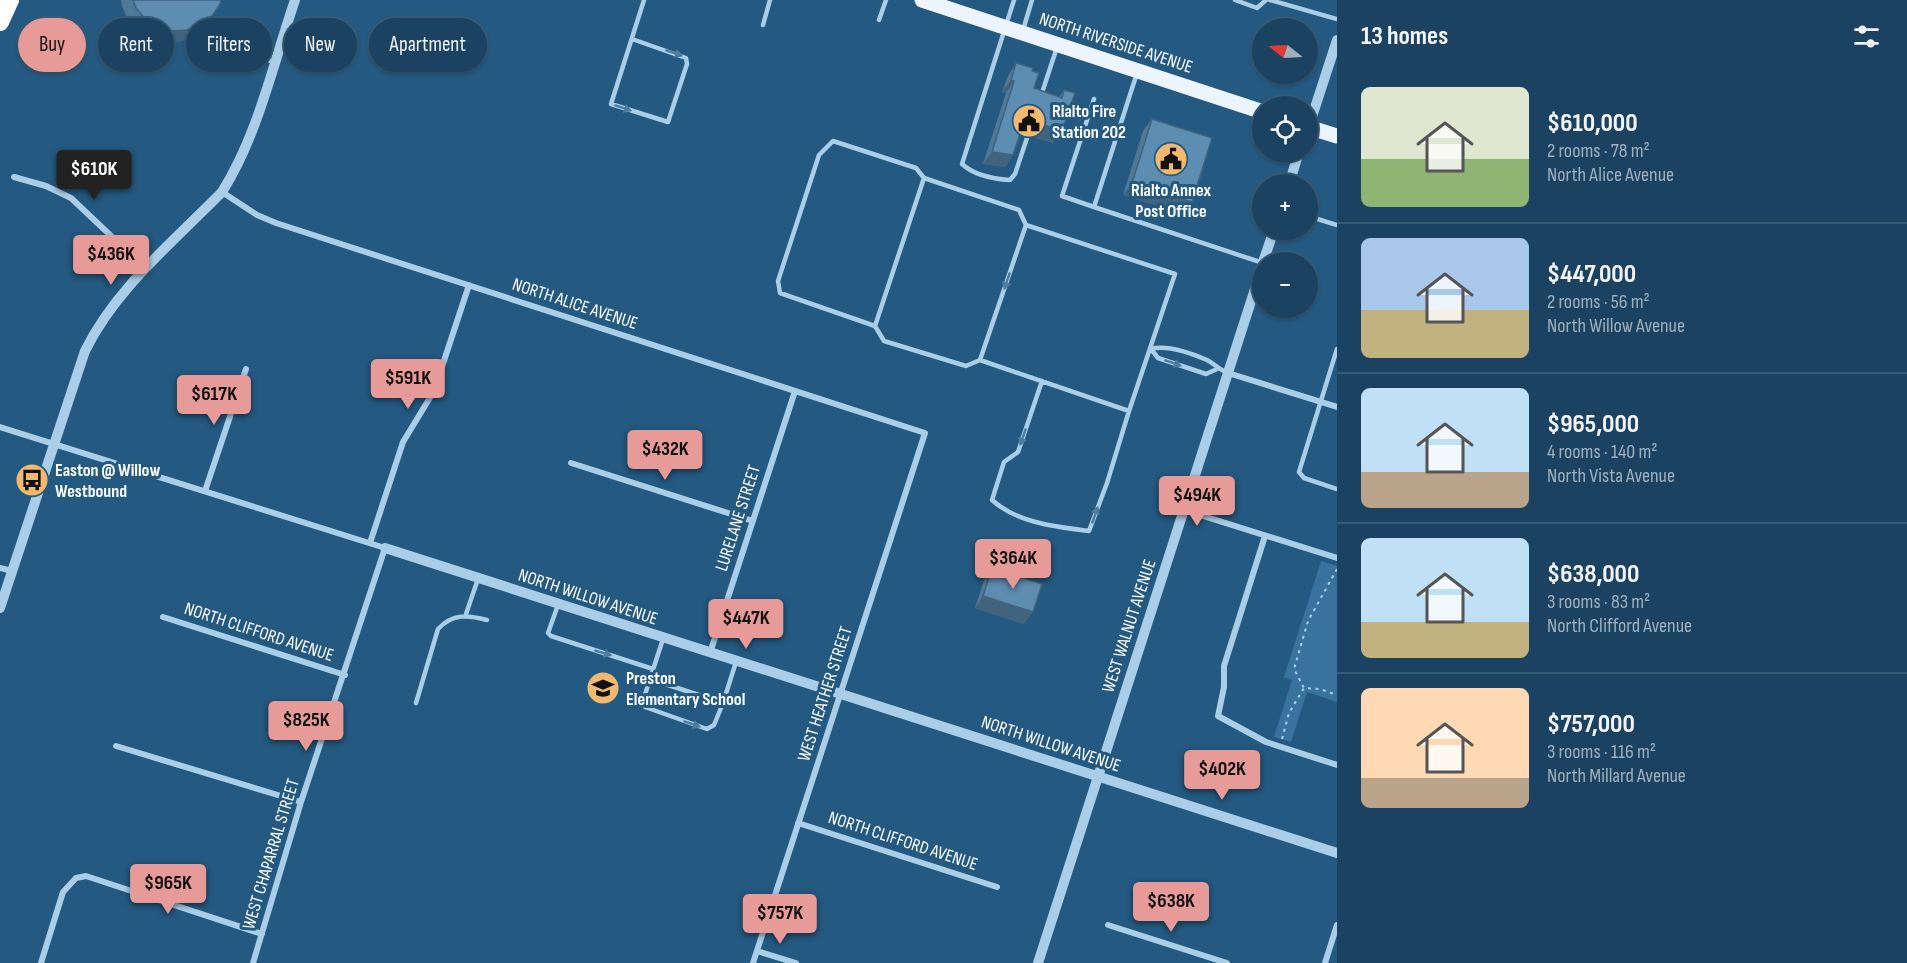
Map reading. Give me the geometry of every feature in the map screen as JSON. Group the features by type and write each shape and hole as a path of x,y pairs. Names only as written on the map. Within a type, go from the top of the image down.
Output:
{"highway":[{"path":"0,22 10,0"}],"main road":[{"name":"NORTH RIVERSIDE AVENUE","path":"922,0 946,4 1022,33 1252,108"},
{"path":"1318,131 1337,136"}],"street":[{"path":"0,608 74,380 95,331 120,297 222,192 248,141 295,0"},
{"path":"1318,98 1337,40"},
{"path":"14,177 46,186 71,198 147,269"},
{"name":"NORTH ALICE AVENUE","path":"222,192 257,215 276,223 925,433"},
{"path":"370,543 403,442 434,391 469,285"},
{"name":"WEST WALNUT AVENUE","path":"1038,963 1184,510 1223,371 1252,293"},
{"path":"205,491 246,369"},
{"path":"1223,371 1337,406"},
{"name":"LURELANE STREET","path":"710,654 795,391"},
{"name":"NORTH WILLOW AVENUE","path":"0,427 370,543 663,639 1337,853"},
{"name":"WEST HEATHER STREET","path":"753,963 925,433"},
{"path":"571,463 753,521"},
{"path":"1184,510 1337,558"},
{"path":"1265,536 1224,666 1224,687 1218,716 1281,748 1337,765"},
{"name":"WEST CHAPARRAL STREET","path":"253,963 301,802 345,675 385,548"},
{"path":"0,568 12,572"},
{"name":"NORTH CLIFFORD AVENUE","path":"163,617 345,675"},
{"path":"116,746 301,802"},
{"name":"NORTH CLIFFORD AVENUE","path":"798,823 998,887"},
{"path":"41,963 63,892 76,878 86,876 262,934"},
{"path":"1108,925 1227,963"},
{"path":"1325,963 1337,925"},
{"path":"757,951 796,963"}],"lane":[{"path":"632,39 686,58 687,64 680,89 668,122 611,104 644,0"},
{"path":"763,25 770,0"},
{"path":"879,20 886,0"},
{"path":"1014,0 962,164 970,171 982,176 1010,180 1016,174 1033,121"},
{"path":"1022,33 1032,0"},
{"path":"1235,0 1257,8 1268,0 1337,19"},
{"path":"1040,100 1058,45"},
{"path":"1094,207 1138,71"},
{"path":"1094,99 1062,196 1252,259"},
{"path":"980,360 1026,225 1019,210 924,178 916,168 833,141 819,155 778,281 780,292 875,326 884,341 966,366 980,360 1129,411"},
{"path":"875,326 924,178"},
{"path":"1318,219 1337,225"},
{"path":"1026,225 1175,274 1107,483 1089,531 1056,527 1003,511 992,501 1004,462 1018,452 1042,381"},
{"path":"1151,349 1162,345 1210,361 1223,371"},
{"path":"1151,349 1158,358 1206,374 1223,371"},
{"path":"1337,349 1299,472 1304,478 1337,489"},
{"path":"466,614 478,579"},
{"path":"558,605 548,633 553,637 653,669"},
{"path":"416,704 438,629 446,621 466,614 487,620"},
{"path":"663,639 643,701 645,707 707,729 714,725 736,662"},
{"path":"650,679 723,703"}],"path":[{"path":"1304,688 1295,675 1296,658 1316,604 1337,569"},
{"path":"1304,688 1320,689 1337,695"},
{"path":"1281,748 1289,713 1304,688"}],"shaded area":[{"path":"1321,561 1337,566 1337,702 1307,692 1291,742 1274,737 1292,680 1284,677"}],"building":[{"path":"133,0 221,0 209,18 186,18 186,30 174,31 174,18 144,18"},
{"name":"Rialto Fire Station 202","path":"1016,63 1033,68 1032,71 1039,73 1034,88 1062,98 1064,90 1075,93 1062,131 1025,119 1013,155 992,152 1014,81 1011,80"},
{"path":"1152,119 1212,138 1192,202 1132,183"},
{"path":"992,568 1042,584 1033,612 983,596"}],"place":[{"name":"Rialto Fire Station 202","path":"1029,121"},
{"name":"Rialto Annex Post Office","path":"1171,159"},
{"name":"Easton @ Willow Westbound","path":"32,480"},
{"name":"Preston Elementary School","path":"603,688"}]}
